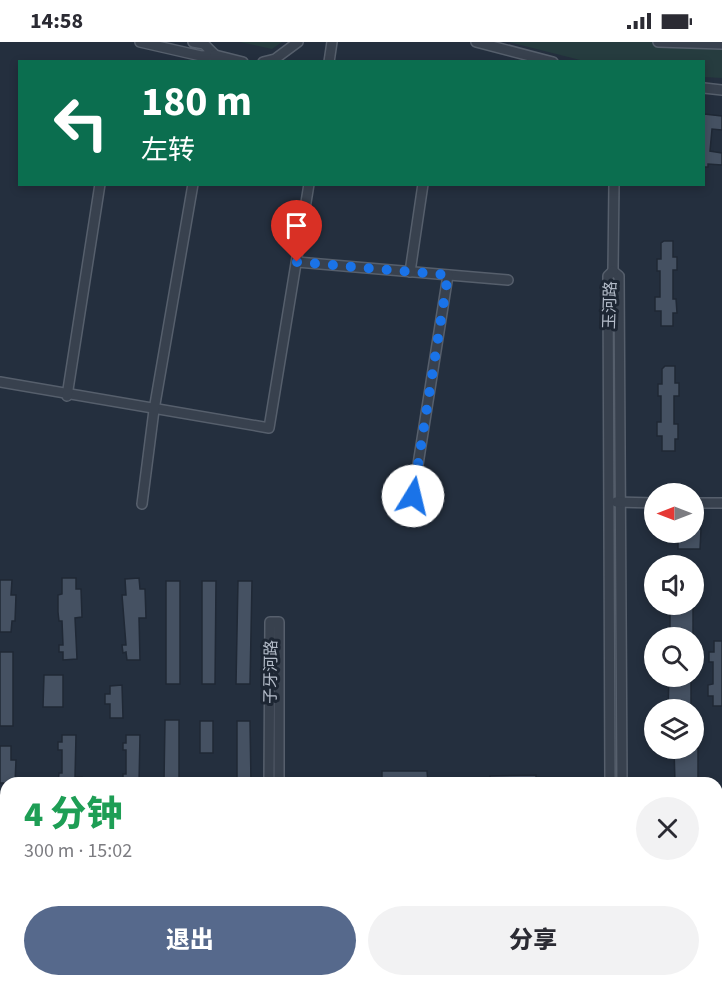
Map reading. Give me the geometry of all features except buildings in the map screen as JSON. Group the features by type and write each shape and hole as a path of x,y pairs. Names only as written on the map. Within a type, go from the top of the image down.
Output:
{"street":[{"path":"140,42 215,58"},
{"path":"193,42 204,44 215,58"},
{"path":"271,60 298,42"},
{"path":"329,60 332,42"},
{"path":"476,42 545,60"},
{"path":"658,42 722,44"},
{"path":"705,88 722,90"},
{"path":"67,396 100,186"},
{"path":"142,504 154,410 193,186"},
{"path":"0,382 67,396 269,428 309,186"},
{"path":"410,272 423,186"},
{"path":"613,272 614,186"},
{"path":"297,262 508,280"},
{"name":"玉河路","path":"610,777 608,276 613,272 619,276 622,777"},
{"path":"413,496 448,275"},
{"path":"608,502 644,503"},
{"path":"704,503 722,503"},
{"name":"子牙河路","path":"269,777 270,622 279,622 279,777"}],"green space":[{"path":"240,42 282,42 272,49"},
{"path":"509,42 722,42 722,78 705,77 705,60 580,60"}],"route":[{"path":"297,262 448,275 413,496"}]}
